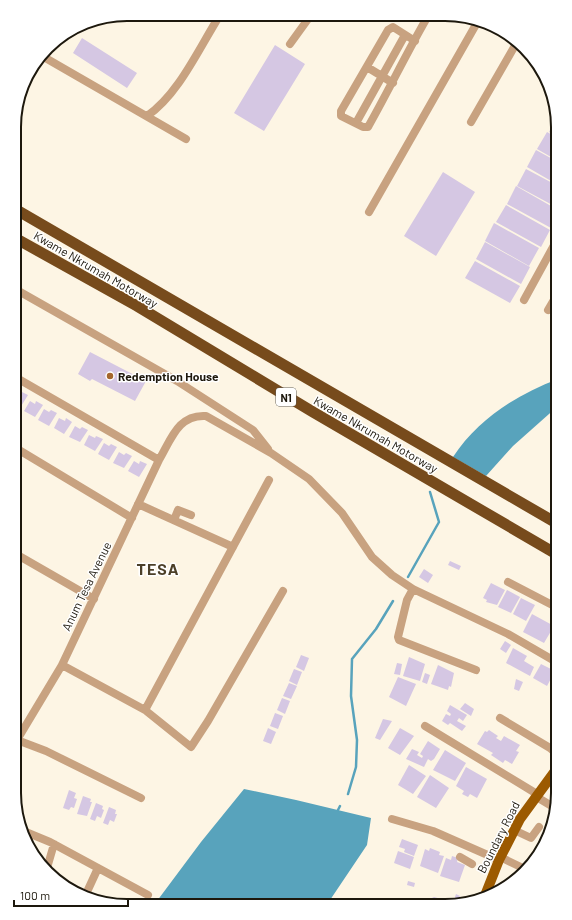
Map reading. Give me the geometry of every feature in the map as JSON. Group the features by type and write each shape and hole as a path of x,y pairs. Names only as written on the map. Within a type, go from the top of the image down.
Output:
{"highway":[{"name":"Kwame Nkrumah Motorway","path":"21,212 551,520"},
{"name":"Kwame Nkrumah Motorway","path":"21,241 137,306 313,412 551,551"}],"main road":[{"name":"Boundary Road","path":"487,891 499,859 514,830 536,795 551,777"}],"street":[{"path":"147,116 163,103 173,91 216,21"},
{"path":"290,44 307,21"},
{"path":"415,41 393,27 388,30 340,114 363,127 368,127 393,83 415,41 425,21"},
{"path":"369,212 475,26"},
{"path":"356,123 405,35"},
{"path":"471,122 514,47"},
{"path":"46,58 186,139"},
{"path":"367,67 393,83"},
{"path":"524,300 551,251"},
{"path":"21,292 177,381 253,430 271,453 309,479 342,513 372,557 392,575 413,589 512,636 551,659"},
{"path":"548,310 551,305"},
{"path":"21,380 159,460"},
{"name":"Anum Tesa Avenue","path":"21,733 62,665 159,460 177,429 187,419 196,416 206,416 271,453"},
{"path":"21,450 132,518"},
{"path":"145,710 269,480"},
{"path":"138,504 233,547"},
{"path":"174,520 178,510 191,515"},
{"path":"21,557 94,599"},
{"path":"508,582 551,604"},
{"path":"413,589 407,600 398,637 399,640 476,670"},
{"path":"62,665 145,710 191,747 208,721 283,591"},
{"path":"500,718 551,749"},
{"path":"425,726 550,805"},
{"path":"21,742 76,765 141,798"},
{"path":"392,819 433,831 473,849 521,867"},
{"path":"514,830 531,838 539,827"},
{"path":"29,833 54,844 148,895"},
{"path":"48,864 54,844"},
{"path":"466,861 473,849"},
{"path":"87,891 98,868"}],"water":[{"path":"551,382 551,412 513,446 486,476 453,457 463,443 486,420 513,401"},
{"path":"244,789 371,818 367,845 331,899 158,899 201,842"}],"building":[{"path":"82,38 137,73 127,88 73,53"},
{"path":"275,45 305,64 264,131 234,113"},
{"path":"547,132 551,134 551,157 537,149"},
{"path":"536,150 551,158 551,181 527,167"},
{"path":"526,169 551,182 551,204 517,186"},
{"path":"443,172 475,192 436,256 404,236"},
{"path":"516,186 551,206 551,228 507,204"},
{"path":"506,205 550,230 541,247 496,222"},
{"path":"494,223 539,248 529,266 485,241"},
{"path":"485,242 530,267 521,284 476,259"},
{"path":"475,261 520,286 510,303 465,278"},
{"name":"Redemption House","path":"90,352 146,381 135,401 92,379 90,381 78,374"},
{"path":"22,392 28,395 21,406"},
{"path":"30,401 35,404 36,401 43,405 35,417 24,411"},
{"path":"44,409 49,412 51,410 57,413 49,426 38,420"},
{"path":"59,418 65,421 66,418 72,422 64,434 54,428"},
{"path":"75,426 80,429 82,427 88,430 80,442 69,437"},
{"path":"89,435 95,438 96,436 103,439 95,451 84,445"},
{"path":"104,443 109,446 111,444 117,447 109,460 98,454"},
{"path":"119,452 124,455 126,453 132,456 124,468 113,463"},
{"path":"134,461 139,464 140,461 147,464 139,477 128,471"},
{"path":"450,561 461,566 459,570 448,565"},
{"path":"424,569 433,575 428,583 419,577"},
{"path":"491,583 505,590 497,605 486,602 487,600 483,598"},
{"path":"507,590 520,597 511,613 498,607"},
{"path":"521,598 535,605 526,621 513,614"},
{"path":"532,614 551,624 551,631 544,643 523,632"},
{"path":"505,641 511,645 506,653 500,649"},
{"path":"513,648 527,656 524,661 534,667 530,676 506,663"},
{"path":"301,655 309,658 304,671 296,667"},
{"path":"409,657 425,664 420,681 403,676"},
{"path":"397,663 402,664 400,675 394,674"},
{"path":"541,664 551,669 551,678 547,686 533,678"},
{"path":"438,665 454,673 451,687 449,686 448,690 431,684"},
{"path":"294,669 302,672 297,685 289,681"},
{"path":"425,673 430,675 427,684 422,682"},
{"path":"398,677 416,684 406,706 389,697"},
{"path":"516,679 523,682 519,691 514,689"},
{"path":"289,683 297,686 291,699 283,696"},
{"path":"282,698 290,701 285,714 277,710"},
{"path":"465,703 474,709 471,716 460,709"},
{"path":"450,705 467,715 463,721 459,718 457,721 466,726 462,731 450,723 448,725 442,721 446,714 450,716 451,714 447,711"},
{"path":"275,713 283,716 278,729 270,726"},
{"path":"383,719 392,721 380,740 375,738"},
{"path":"268,728 276,732 271,744 263,741"},
{"path":"400,728 414,736 400,755 388,748"},
{"path":"489,730 498,736 496,738 501,741 504,736 520,745 516,751 519,752 512,764 505,760 503,763 491,755 493,753 477,744 485,731 487,732"},
{"path":"428,741 440,749 434,759 431,761 428,759 424,767 406,759 412,749 419,752 417,755 422,758 423,756 420,754"},
{"path":"445,750 466,763 455,781 433,770"},
{"path":"409,765 426,776 413,794 398,785"},
{"path":"466,767 487,779 477,798 470,794 468,797 462,794 464,791 456,786"},
{"path":"430,775 449,788 436,808 417,797"},
{"path":"69,790 76,793 74,798 77,799 74,808 71,807 69,810 63,808"},
{"path":"83,796 91,799 90,802 92,802 87,816 77,814"},
{"path":"96,803 103,806 102,809 104,810 101,818 97,816 95,821 90,819"},
{"path":"109,807 116,810 115,814 117,814 114,822 110,820 108,825 103,823"},
{"path":"402,839 418,845 414,856 404,852 405,849 399,847"},
{"path":"430,848 440,852 439,855 444,856 438,873 420,866 425,849 429,851"},
{"path":"398,851 414,857 410,869 394,863"},
{"path":"452,856 458,858 457,862 465,865 459,882 440,876 446,858 451,860"},
{"path":"408,881 415,883 414,887 407,885"},
{"path":"456,894 460,896 459,898 455,898"},
{"path":"434,897 441,899 432,899"}],"waterway":[{"path":"408,577 439,522 430,492"},
{"path":"348,794 356,767 357,740 351,696 352,659 376,629 393,601"},
{"path":"338,810 340,806"}],"place":[{"name":"Redemption House","path":"110,376"}],"district":[{"name":"TESA","path":"158,568"}]}
